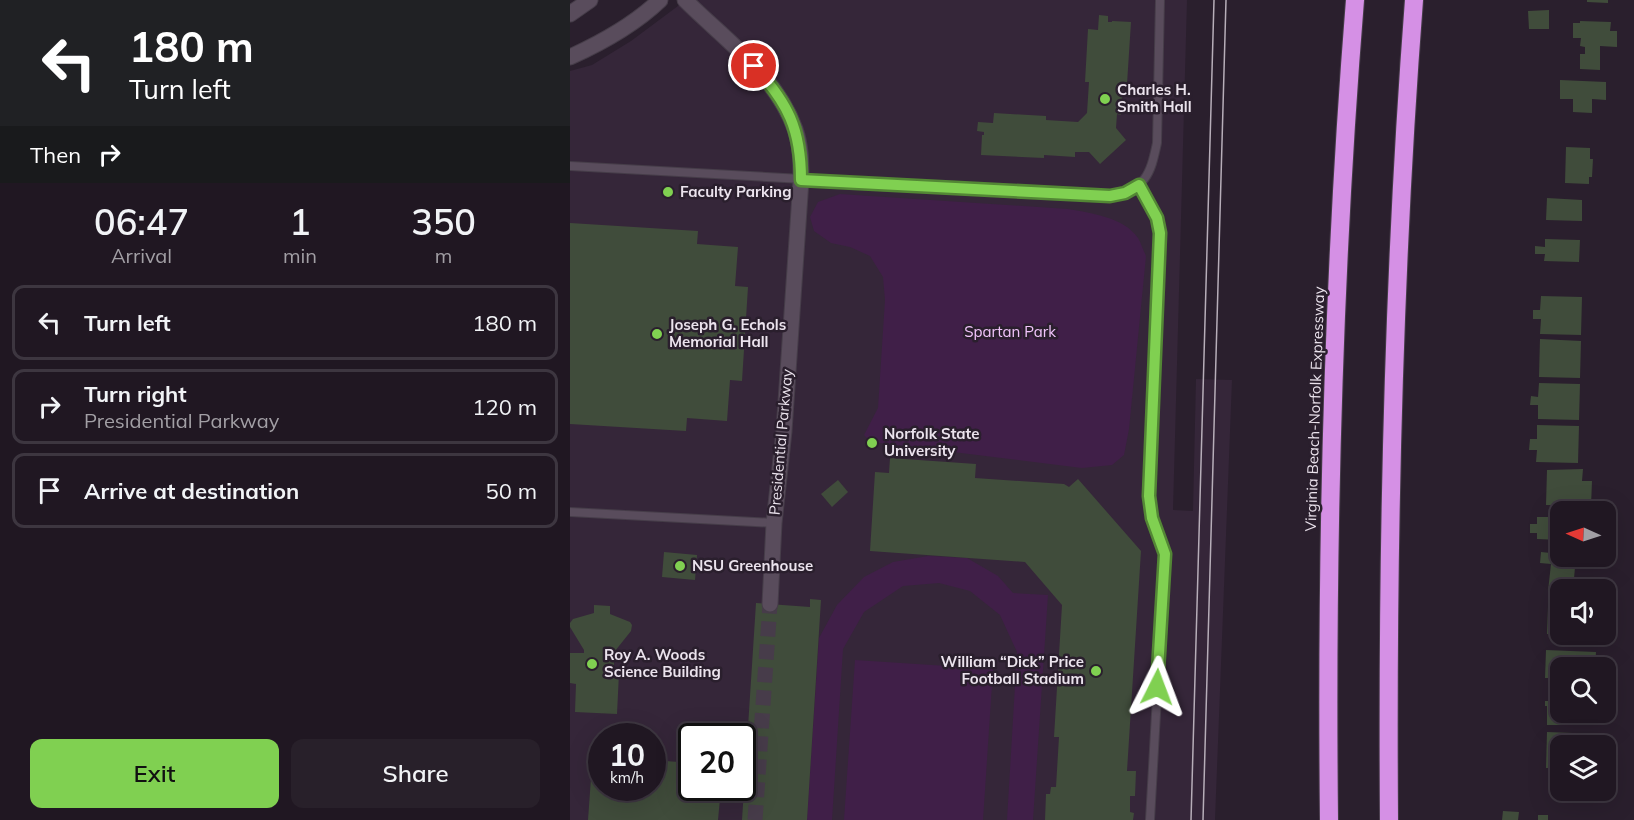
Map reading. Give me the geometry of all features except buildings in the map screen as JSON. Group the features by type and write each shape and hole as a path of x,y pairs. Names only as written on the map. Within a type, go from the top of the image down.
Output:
{"highway":[{"name":"Virginia Beach-Norfolk Expressway","path":"1329,820 1329,570 1334,364 1344,154 1355,0"},
{"path":"1389,820 1389,561 1392,415 1401,194 1414,0"}],"street":[{"path":"570,14 590,0"},
{"path":"570,57 618,32 660,0"},
{"name":"Presidential Parkway","path":"685,0 766,80 786,108 798,139 801,156 770,604"}],"lane":[{"path":"570,166 1110,196 1125,193 1139,185 1148,176 1153,165 1157,143 1161,48 1160,0"},
{"path":"1139,185 1157,218 1160,233 1149,496 1152,518 1165,554 1150,820"},
{"path":"570,512 774,523"}],"shaded area":[{"name":"Norfolk State University","path":"686,0 1187,0 1173,510 1193,511 1196,379 1232,380 1215,820 570,820 570,71 592,65 631,41"}],"green space":[{"name":"Spartan Park","path":"840,194 1068,209 1106,217 1132,231 1138,238 1146,256 1129,429 1124,455 1112,465 1082,468 871,442 864,435 878,408 885,300 883,277 870,256 850,247 831,243 814,231 810,217 818,202"},
{"path":"928,556 967,558 998,576 1013,593 1048,595 1033,820 1007,820 1017,652 1000,615 970,591 939,583 903,586 864,612 843,649 832,820 807,820 819,638 837,605 864,577 893,562"},
{"path":"855,660 993,669 983,820 844,820"}],"tunnel":[{"path":"755,820 770,604"}],"tram line":[{"path":"1191,820 1214,0"},
{"path":"1203,820 1226,0"}],"place":[{"name":"Charles H. Smith Hall","path":"1105,99"},
{"name":"Faculty Parking","path":"668,192"},
{"name":"Joseph G. Echols Memorial Hall","path":"657,334"},
{"name":"Norfolk State University","path":"872,443"},
{"name":"NSU Greenhouse","path":"680,566"},
{"name":"Roy A. Woods Science Building","path":"592,664"},
{"name":"William “Dick” Price Football Stadium","path":"1096,671"}],"route":[{"path":"754,66 786,108 796,131 801,156 801,180 1110,196 1125,193 1139,185 1157,218 1160,233 1149,496 1152,518 1165,554 1157,687"}]}
